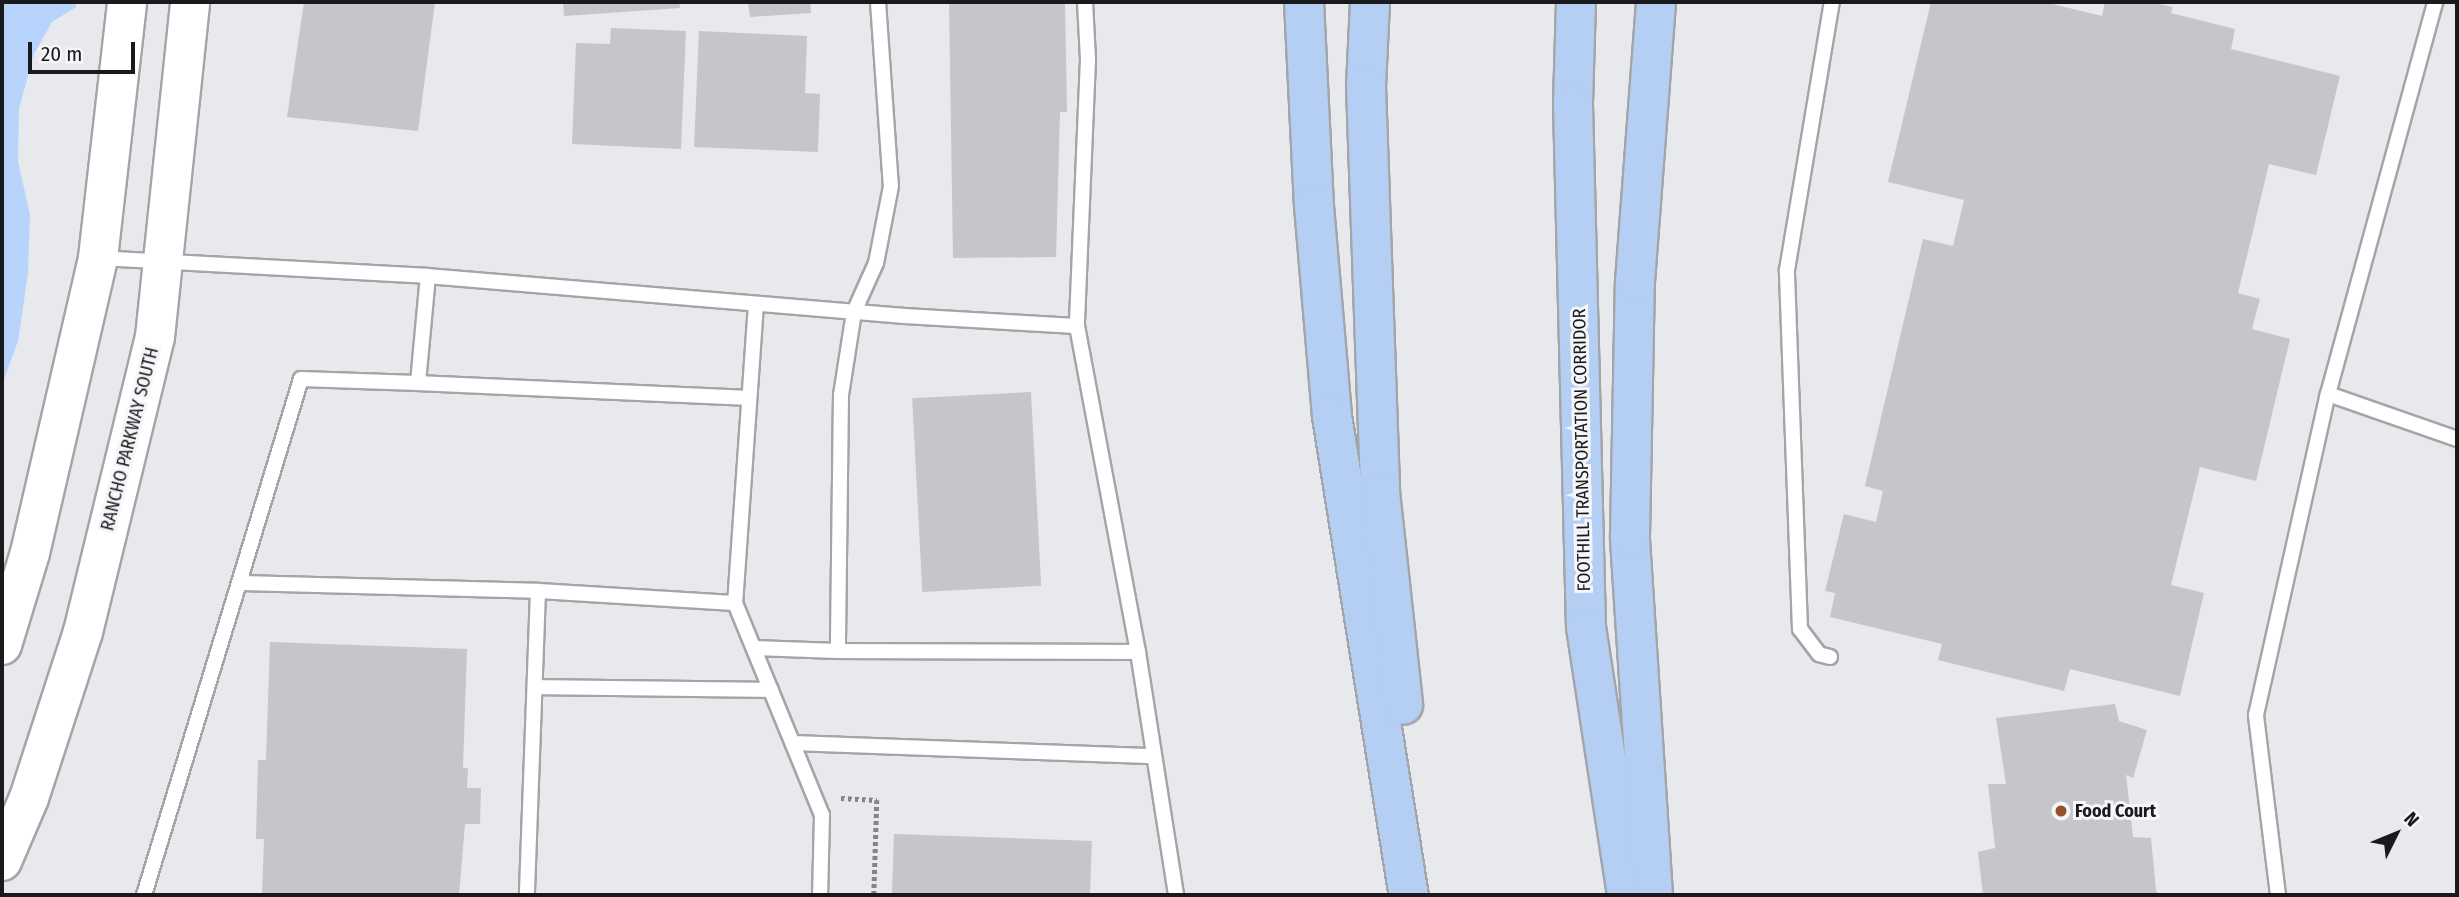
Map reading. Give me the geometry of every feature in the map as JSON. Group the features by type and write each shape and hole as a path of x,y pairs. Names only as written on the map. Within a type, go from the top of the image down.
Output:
{"highway":[{"path":"1304,2 1314,206 1332,416 1409,895"},
{"path":"1370,2 1366,86 1380,492 1424,895"},
{"name":"FOOTHILL TRANSPORTATION CORRIDOR","path":"1576,2 1573,104 1586,627 1626,895"},
{"path":"1653,895 1630,536 1636,282 1656,2"}],"street":[{"path":"2,645 30,553 98,258 127,2"},
{"name":"RANCHO PARKWAY SOUTH","path":"2,861 29,798 83,632 155,337 190,2"}],"lane":[{"path":"838,651 841,395 854,312 876,263 891,186 878,2"},
{"path":"1084,2 1088,59 1077,326 1138,652 1175,895"},
{"path":"1830,657 1819,654 1800,629 1787,270 1832,2"},
{"path":"2278,895 2256,715 2328,394 2435,2"},
{"path":"98,258 162,259 428,276 854,312 1077,326"},
{"path":"418,383 428,276"},
{"path":"756,304 735,603 822,816 820,895"},
{"path":"144,895 301,379 749,398"},
{"path":"2328,394 2457,439"},
{"path":"239,583 538,591 735,603"},
{"path":"527,895 538,591"},
{"path":"754,648 838,651 1138,652"},
{"path":"534,687 771,690"},
{"path":"793,743 1154,756"}],"path":[{"path":"815,797 877,800 874,895"}],"shaded area":[{"path":"2,2 76,2 76,7 52,22 34,54 19,109 18,161 30,215 28,273 18,341 2,385"}],"building":[{"path":"304,2 435,2 418,131 287,117"},
{"path":"563,2 679,2 680,8 564,16"},
{"path":"748,2 810,2 811,13 750,17"},
{"path":"949,2 1065,2 1067,112 1060,112 1056,257 953,258"},
{"path":"1931,2 2044,2 2102,16 2105,2 2150,2 2173,7 2171,13 2235,29 2231,49 2340,76 2316,175 2269,164 2238,293 2260,299 2252,329 2290,339 2256,481 2200,467 2171,585 2204,593 2180,696 2070,669 2064,691 1938,660 1942,644 1830,617 1835,593 1825,591 1844,514 1876,522 1883,491 1865,486 1923,239 1953,246 1964,200 1888,182"},
{"path":"611,28 686,31 681,149 572,144 576,43 610,44"},
{"path":"699,31 807,36 805,93 820,94 818,152 694,147"},
{"path":"1031,392 1041,586 922,592 912,398"},
{"path":"270,642 467,649 463,768 468,768 467,788 481,788 480,824 465,824 459,895 262,895 264,839 256,839 258,760 266,760"},
{"name":"Food Court","path":"2115,704 2119,721 2147,730 2133,778 2126,775 2133,837 2151,838 2156,891 2160,895 1983,895 1978,852 1995,848 1988,784 2006,784 1996,718"},
{"path":"894,834 1092,841 1090,895 892,895"}],"place":[{"name":"Food Court","path":"2061,811"}]}
